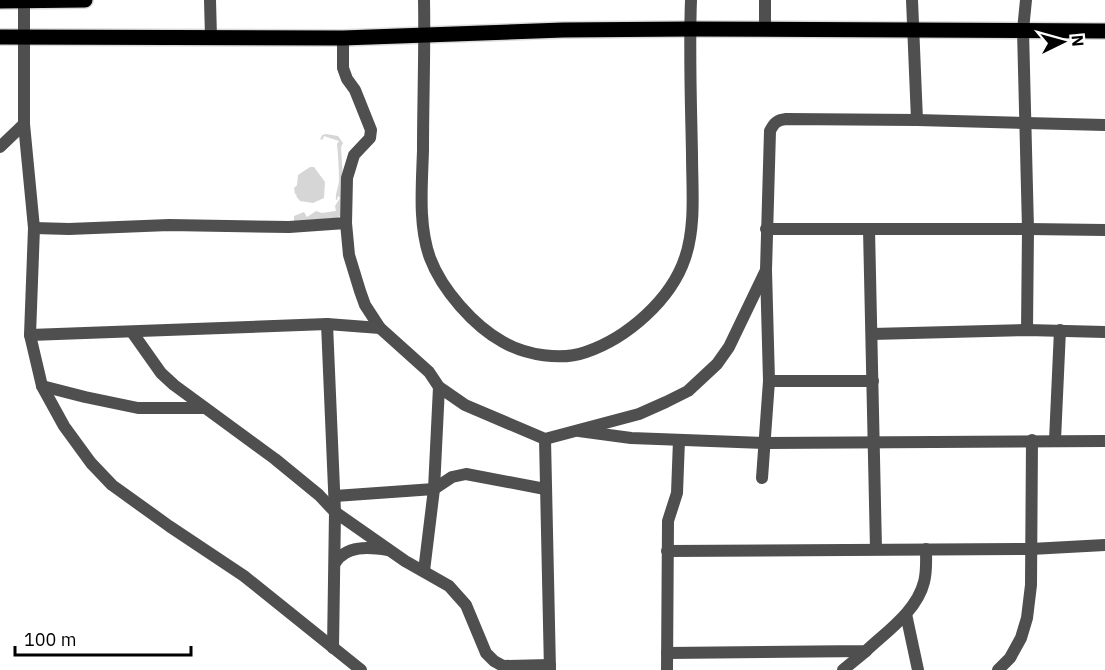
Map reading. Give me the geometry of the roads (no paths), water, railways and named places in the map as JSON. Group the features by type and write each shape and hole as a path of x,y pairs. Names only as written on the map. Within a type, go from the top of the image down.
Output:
{"main road":[{"path":"0,1 85,0"},
{"path":"0,37 343,38 563,30 690,29 1105,31"}],"street":[{"path":"210,0 211,37"},
{"path":"424,0 422,194 424,234 430,259 444,284 473,322 489,335 515,350 537,355 572,355 615,339 649,313 676,279 686,257 693,197 690,0"},
{"path":"765,0 765,29"},
{"path":"912,0 917,120"},
{"path":"1026,0 1023,30 1028,228 1027,330"},
{"path":"25,1 24,124 34,228 30,335 42,386 64,426 91,463 112,485 244,576 361,670"},
{"path":"343,38 344,68 347,79 355,90 371,130 370,138 350,163 347,178 346,223 350,255 364,305 380,328 429,372 440,387 465,405 545,439 639,414 688,390 707,375 729,347 766,270"},
{"path":"762,478 769,381 766,229 770,131 774,124 786,119 1105,124"},
{"path":"0,147 24,124"},
{"path":"34,228 79,229 169,225 289,227 346,223"},
{"path":"766,229 1105,230"},
{"path":"869,229 876,549"},
{"path":"30,335 327,324 380,328"},
{"path":"327,324 336,512 333,648"},
{"path":"872,334 1027,330 1105,332"},
{"path":"1055,440 1060,330"},
{"path":"132,332 161,373 174,385 275,459 336,512 390,551 449,586 466,605 486,653 503,666 550,668 545,439"},
{"path":"769,381 873,381"},
{"path":"42,386 138,408 205,408"},
{"path":"424,571 434,489 440,387"},
{"path":"575,430 616,437 766,443 1105,441"},
{"path":"668,670 668,521 678,485 679,440"},
{"path":"998,670 1010,658 1021,638 1027,618 1031,585 1032,441"},
{"path":"335,496 434,489 452,477 466,474 545,489"},
{"path":"667,551 1031,549 1105,545"},
{"path":"335,563 338,557 350,550 376,548 390,551"},
{"path":"843,670 906,614 915,602 924,584 926,549"},
{"path":"906,614 918,670"},
{"path":"667,653 866,651"}]}
